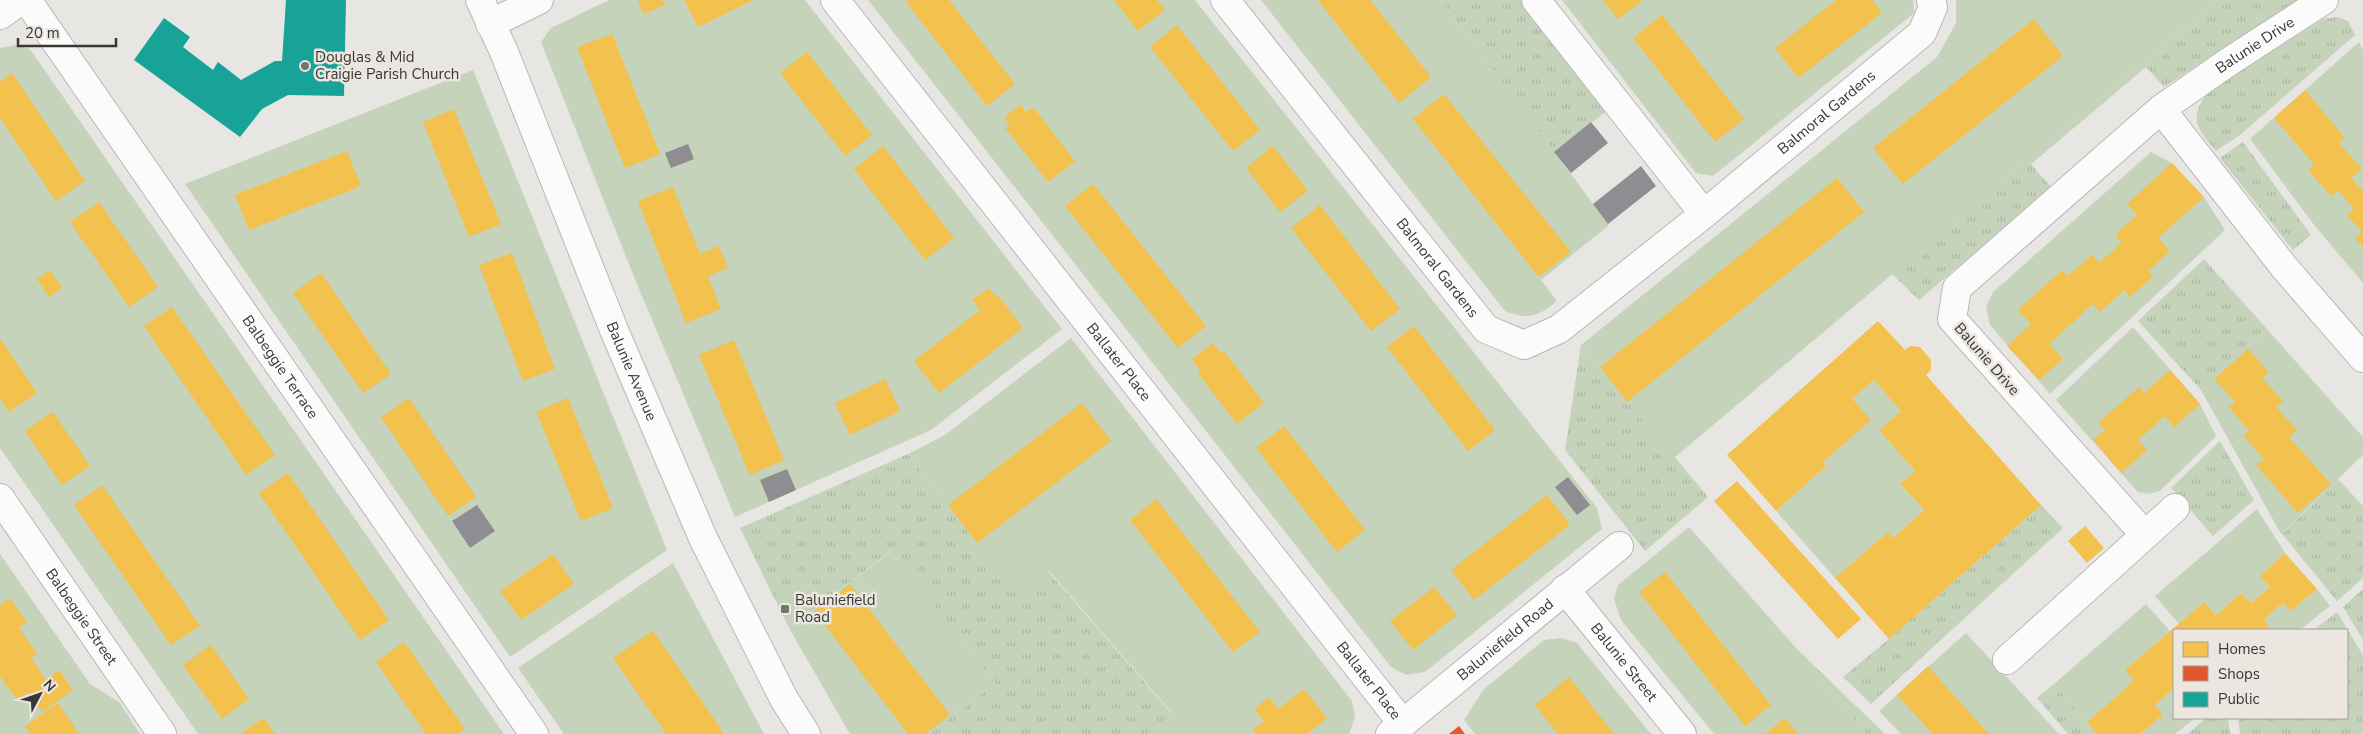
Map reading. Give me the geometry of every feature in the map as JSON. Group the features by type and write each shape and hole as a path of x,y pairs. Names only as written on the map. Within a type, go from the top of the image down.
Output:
{"street":[{"path":"0,15 21,0"},
{"name":"Balbeggie Terrace","path":"27,0 534,734"},
{"path":"485,12 539,0"},
{"name":"Ballater Place","path":"836,0 1396,729"},
{"name":"Balmoral Gardens","path":"1225,0 1486,329 1524,344 1559,329 1704,214 1922,33 1933,8 1931,0"},
{"path":"1536,0 1704,214"},
{"name":"Balunie Drive","path":"2145,535 1952,319 1957,288 2161,109 2227,63 2324,0"},
{"name":"Balunie Avenue","path":"485,12 504,52 614,330 703,538 784,699 806,734"},
{"path":"2161,109 2284,267 2363,358"},
{"name":"Balbeggie Street","path":"0,498 162,734"},
{"path":"2007,660 2175,508"},
{"name":"Baluniefield Road","path":"1396,729 1619,546"},
{"name":"Balunie Street","path":"1565,589 1682,734"}],"green space":[{"path":"609,0 805,0 1062,329 931,430 735,517 634,277 541,42 551,28"},
{"path":"868,0 1195,0 1597,508 1602,529 1425,672 1406,675 1391,667"},
{"path":"1261,0 1441,0 1609,225 1541,280 1557,301 1538,314 1527,316 1505,311"},
{"path":"1441,0 1524,0 1609,109 1554,152"},
{"path":"1562,0 1913,0 1914,13 1713,176 1696,173"},
{"path":"1956,0 2218,0 1674,458 1581,345 1937,57 1956,23"},
{"path":"2218,0 2298,0 2164,87 2146,67 2031,164 2051,187 1919,300 1892,274"},
{"path":"2337,17 2348,21 2355,35 2240,135 2216,151 2204,136 2197,123 2198,110 2208,92 2323,19"},
{"path":"2359,42 2363,50 2363,283 2315,226 2250,139"},
{"path":"16,45 30,49 504,734 198,734 0,448 0,48"},
{"path":"473,70 667,550 510,657 185,184"},
{"path":"2243,142 2311,235 2293,250 2220,158"},
{"path":"2151,152 2172,163 2204,197 2225,230 2050,394 1990,325 1986,307 1993,292"},
{"path":"2204,259 2267,329 2201,390 2138,321"},
{"path":"2133,327 2200,404 2216,436 2160,491 2149,494 2138,492 2056,400"},
{"path":"2267,329 2363,437 2363,455 2281,534 2201,390"},
{"path":"1071,338 1352,701 1355,717 1349,734 1147,734 1172,713 1049,571 1016,594 908,454 945,435"},
{"path":"1581,345 1708,497 1645,551 1565,450"},
{"path":"1874,380 1901,411 1879,430 1915,471 1900,484 1924,510 1893,538 1888,532 1835,578 1776,511 1826,466 1823,462 1852,399"},
{"path":"2220,441 2254,500 2213,536 2171,488"},
{"path":"908,454 1016,593 1048,571 1172,714 1147,734 928,734 995,684 891,551 789,628 740,528"},
{"path":"2338,479 2363,506 2363,578 2337,601 2282,534"},
{"path":"2041,505 2063,528 1871,704 1843,677 1889,639"},
{"path":"2257,509 2285,553 2260,576 2270,587 2251,603 2241,593 2216,615 2204,602 2179,624 2155,596"},
{"path":"1689,527 1797,649 1866,734 1714,734 1621,620 1614,599 1618,585"},
{"path":"892,551 995,684 928,734 850,734 789,628"},
{"path":"0,554 90,684 119,702 140,734 0,734"},
{"path":"673,563 764,734 564,734 518,668"},
{"path":"2317,589 2330,606 2301,629 2266,629 2269,626 2264,619 2283,603 2291,611"},
{"path":"2363,589 2363,640 2343,607"},
{"path":"2146,604 2170,631 2125,670 2134,681 2087,722 2054,684"},
{"path":"2337,612 2347,629 2315,629"},
{"path":"2348,630 2363,655 2363,734 2240,734 2238,719 2348,719"},
{"path":"1966,633 2059,734 1901,734 1879,711"},
{"path":"1561,638 1577,643 1651,734 1475,734 1464,720 1483,690 1544,640"},
{"path":"1797,649 1885,734 1866,734"},
{"path":"2054,684 2097,734 2068,734 2037,698"},
{"path":"2173,689 2173,719 2194,719 2175,734 2140,734 2163,715 2155,705"},
{"path":"2205,719 2228,719 2230,734 2187,734"}],"building: Homes":[{"path":"638,0 663,0 665,5 643,14"},
{"path":"684,0 753,0 698,27"},
{"path":"909,0 949,0 1015,84 987,106 906,2"},
{"path":"1114,0 1157,0 1165,10 1138,31"},
{"path":"1318,0 1370,0 1431,77 1399,103"},
{"path":"1603,0 1643,0 1618,19"},
{"path":"1836,0 1872,0 1882,13 1798,78 1775,48"},
{"path":"1662,15 1744,119 1715,142 1633,38"},
{"path":"2034,19 2063,56 1903,184 1873,148"},
{"path":"1177,25 1260,130 1233,151 1150,47"},
{"path":"612,34 660,154 625,168 577,47"},
{"path":"807,52 872,135 845,156 780,73"},
{"path":"12,73 85,181 56,201 0,118 0,82"},
{"path":"2305,90 2345,138 2339,143 2362,169 2351,178 2363,191 2363,247 2355,238 2362,232 2347,215 2354,209 2338,190 2331,196 2308,170 2314,164 2274,118"},
{"path":"1444,94 1571,252 1539,277 1413,119"},
{"path":"1020,105 1026,112 1033,107 1075,161 1048,182 1005,128 1010,125 1004,117"},
{"path":"454,109 501,224 469,237 423,122"},
{"path":"883,146 954,238 925,260 854,169"},
{"path":"1273,146 1308,191 1280,212 1246,168"},
{"path":"347,151 361,186 249,230 235,195"},
{"path":"2172,163 2204,197 2158,238 2170,251 2148,271 2153,277 2130,297 2124,290 2100,312 2093,304 2049,344 2063,359 2039,380 2007,346 2031,324 2018,310 2062,270 2068,276 2092,255 2099,263 2122,243 2115,235 2137,215 2127,204"},
{"path":"1837,178 1864,212 1627,402 1600,367"},
{"path":"1093,184 1206,326 1178,348 1065,206"},
{"path":"673,187 700,254 719,246 728,268 708,276 721,309 686,323 638,201"},
{"path":"99,202 158,287 129,307 70,222"},
{"path":"1320,205 1400,309 1371,331 1291,228"},
{"path":"512,253 555,369 523,381 479,265"},
{"path":"50,270 62,288 49,297 37,279"},
{"path":"321,273 391,374 363,393 293,293"},
{"path":"989,288 996,297 998,295 1023,328 939,393 914,361 980,310 972,300"},
{"path":"172,307 275,455 246,475 144,326"},
{"path":"1878,321 1905,350 1910,346 1920,347 1931,360 1931,370 1926,375 2041,505 1889,639 1835,578 1888,532 1893,538 1924,510 1900,484 1915,471 1879,430 1901,411 1874,380 1852,399 1871,420 1823,462 1826,466 1776,511 1727,455"},
{"path":"1414,326 1495,430 1468,451 1387,347"},
{"path":"0,338 37,393 9,412 0,399"},
{"path":"734,340 784,460 750,475 699,355"},
{"path":"1213,343 1221,353 1224,351 1264,403 1237,424 1197,372 1200,370 1192,359"},
{"path":"2248,349 2269,372 2262,378 2283,401 2276,407 2297,430 2289,437 2331,484 2298,513 2256,465 2264,459 2243,436 2249,431 2229,407 2235,402 2214,379"},
{"path":"2170,370 2200,404 2174,427 2165,416 2138,440 2147,450 2121,473 2093,440 2105,430 2098,423 2139,387 2144,393"},
{"path":"885,379 900,411 850,435 835,403"},
{"path":"409,398 476,497 448,516 381,417"},
{"path":"568,398 613,508 581,521 536,411"},
{"path":"1082,403 1111,441 977,543 948,505"},
{"path":"53,412 90,466 62,485 25,431"},
{"path":"1284,426 1365,530 1337,552 1256,448"},
{"path":"288,473 389,620 360,640 259,493"},
{"path":"1737,481 1861,619 1838,639 1714,501"},
{"path":"102,485 200,626 171,645 74,505"},
{"path":"1547,495 1570,525 1474,600 1451,570"},
{"path":"1156,499 1260,632 1233,652 1130,520"},
{"path":"2085,526 2104,548 2087,563 2068,541"},
{"path":"2285,553 2317,589 2291,611 2283,603 2264,619 2269,626 2266,629 2173,629 2173,689 2155,705 2163,715 2140,734 2097,734 2087,722 2134,681 2125,670 2204,602 2216,615 2241,593 2251,603 2270,587 2260,576"},
{"path":"553,554 574,584 521,620 500,591"},
{"path":"1665,572 1771,705 1745,726 1639,592"},
{"path":"850,584 950,715 925,734 908,734 814,611"},
{"path":"1434,587 1457,615 1413,650 1390,621"},
{"path":"10,598 27,622 19,628 37,654 31,658 46,680 59,670 73,690 42,712 28,692 17,700 0,676 0,605"},
{"path":"653,631 724,734 666,734 613,658"},
{"path":"404,642 465,729 457,734 426,734 376,662"},
{"path":"211,645 249,699 222,719 183,665"},
{"path":"1928,666 1989,734 1933,734 1897,695"},
{"path":"1569,677 1614,734 1558,734 1535,705"},
{"path":"1304,689 1327,718 1307,734 1257,734 1253,729 1264,721 1254,709 1269,697 1278,709"},
{"path":"58,703 79,734 30,734 25,726"},
{"path":"264,718 275,734 240,734"},
{"path":"1785,718 1798,734 1765,734"}],"building: Shops":[{"path":"1459,726 1465,734 1449,734"}],"building: Public":[{"name":"Douglas & Mid Craigie Parish Church","path":"286,0 346,0 344,96 288,95 262,109 240,137 134,60 164,18 190,37 183,47 213,70 218,62 241,80 275,61 282,61"}],"building: Industry":[{"path":"1591,122 1608,143 1571,173 1554,152"},
{"path":"688,144 694,159 671,168 665,153"},
{"path":"1641,166 1656,186 1608,224 1593,204"},
{"path":"787,469 796,490 769,502 760,480"},
{"path":"1568,477 1590,505 1577,515 1555,487"},
{"path":"477,505 495,531 470,548 452,521"}],"place":[{"name":"Douglas & Mid Craigie Parish Church","path":"305,66"},
{"name":"Baluniefield Road","path":"785,609"}]}
